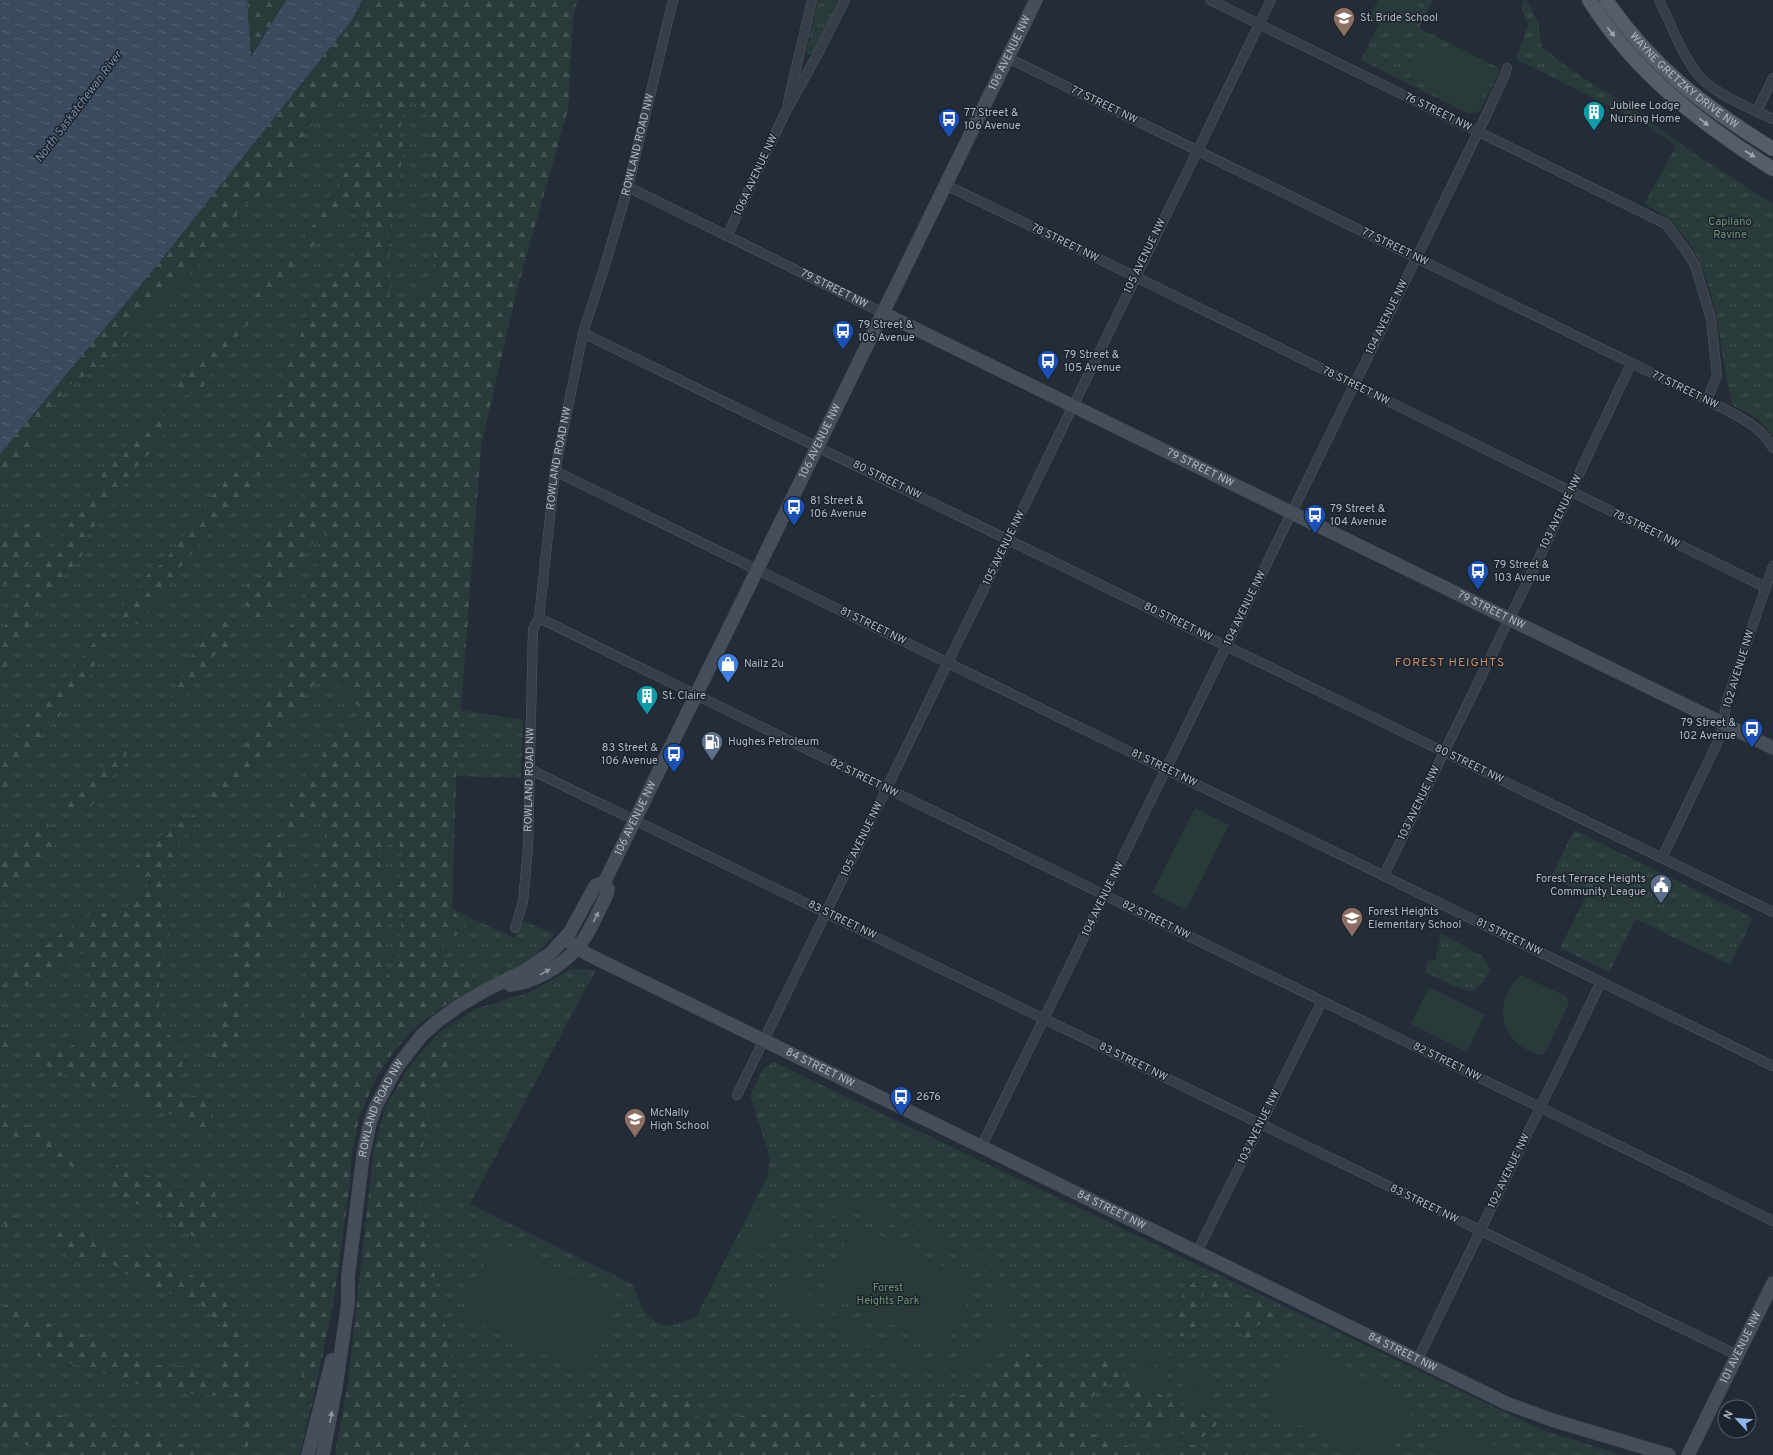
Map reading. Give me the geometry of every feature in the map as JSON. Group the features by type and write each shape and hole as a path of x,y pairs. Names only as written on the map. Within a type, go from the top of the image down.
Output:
{"main road":[{"name":"106 AVENUE NW","path":"604,883 1036,0"},
{"name":"WAYNE GRETZKY DRIVE NW","path":"1589,0 1627,51 1669,94 1726,139 1773,169"},
{"name":"WAYNE GRETZKY DRIVE NW","path":"1606,0 1637,41 1682,86 1710,108 1773,149"},
{"name":"79 STREET NW","path":"883,313 1773,748"},
{"name":"106 AVENUE NW","path":"565,939 595,886 604,883"},
{"name":"106 AVENUE NW","path":"577,948 589,930 607,894 608,888 604,883"},
{"name":"84 STREET NW","path":"565,939 577,948 764,1041 1506,1402 1552,1420 1669,1455"},
{"name":"ROWLAND ROAD NW","path":"308,1455 326,1385 348,1277 366,1138 376,1106 386,1086 408,1051 438,1021 470,999 526,970 551,953 565,939"},
{"name":"ROWLAND ROAD NW","path":"495,986 515,984 537,977 557,965 577,948"},
{"name":"ROWLAND ROAD NW","path":"323,1455 336,1386 348,1303 348,1277"},
{"name":"101 AVENUE NW","path":"1688,1455 1737,1355 1770,1299 1773,1283"}],"street":[{"name":"ROWLAND ROAD NW","path":"515,928 523,902 528,848 532,629 539,618 556,471 583,333 628,187 673,0"},
{"name":"106A AVENUE NW","path":"785,113 812,0"},
{"name":"106A AVENUE NW","path":"726,236 785,113 845,0"},
{"name":"76 STREET NW","path":"1210,0 1666,224 1695,265 1711,319 1718,375 1707,400"},
{"name":"105 AVENUE NW","path":"737,1095 1072,405 1271,0"},
{"path":"1659,0 1689,62 1699,76 1718,91 1773,119"},
{"name":"77 STREET NW","path":"1008,58 1707,400 1756,427 1773,448"},
{"name":"104 AVENUE NW","path":"981,1147 1478,132 1505,75 1506,68"},
{"path":"1757,111 1773,78"},
{"name":"78 STREET NW","path":"946,185 1765,587"},
{"name":"79 STREET NW","path":"628,187 883,313"},
{"name":"80 STREET NW","path":"583,333 818,446 1773,912"},
{"name":"103 AVENUE NW","path":"1384,875 1571,492 1631,364"},
{"name":"81 STREET NW","path":"556,471 1773,1066"},
{"name":"102 AVENUE NW","path":"1662,858 1721,735 1727,700 1773,566"},
{"name":"82 STREET NW","path":"539,618 886,789 1105,894 1773,1221"},
{"name":"83 STREET NW","path":"529,769 827,912 1260,1125 1737,1355"},
{"name":"102 AVENUE NW","path":"1418,1359 1601,982"},
{"name":"103 AVENUE NW","path":"1197,1252 1322,1001"}],"green space":[{"path":"247,0 286,0 250,58"},
{"path":"362,0 577,0 573,18 568,109 516,293 481,446 460,710 523,720 521,778 456,776 452,909 515,938 524,921 555,934 535,956 523,965 444,1006 415,1027 394,1051 377,1076 359,1117 351,1159 350,1182 333,1305 300,1455 0,1455 0,454 352,20"},
{"path":"362,0 577,0 573,18 568,109 516,293 481,446 456,776 452,909 467,929 444,942 441,956 465,968 480,986 444,1006 415,1027 394,1051 377,1076 359,1117 351,1159 350,1182 333,1305 310,1414 296,1410 302,1378 284,1194 313,897 327,824 316,807 299,828 286,831 289,809 295,791 306,775 323,762 322,746 336,731 354,730 366,723 360,709 341,686 329,677 317,680 287,720 269,729 271,745 244,772 233,788 215,802 210,796 227,777 258,724 267,697 281,679 287,657 283,649 328,538 322,531 294,568 264,617 257,619 248,614 245,600 247,584 256,578 261,572 264,561 265,544 268,538 299,509 307,485 309,461 299,441 294,435 287,434 280,447 267,459 260,477 243,458 259,427 270,412 275,396 289,392 283,378 286,360 299,340 306,318 318,291 337,271 349,262 362,242 370,225 365,214 350,214 342,210 324,227 309,253 304,236 324,211 331,193 340,185 343,174 359,161 373,144 380,129 381,109 370,101 334,101 314,112 312,125 293,150 307,165 241,207 231,228 214,242 197,269 163,297 130,329 110,358 96,369 69,385 36,427 31,454 0,486 0,454 149,275 352,20","holes":["407,97 425,109 431,124 430,147 433,184 428,229 434,254 437,282 425,291 403,303 389,296 392,282 389,274 392,264 388,256 391,251 387,239 398,198 403,145 399,134","398,836 401,852 400,885 391,883 377,859 382,851","399,907 402,914 397,979 390,977 381,959 387,928"]},
{"path":"818,0 839,0 815,49 812,54 808,54 806,51"},
{"path":"1378,0 1419,0 1401,36 1368,20"},
{"path":"1391,0 1433,0 1419,28 1497,67 1500,71 1480,111 1469,114 1361,60"},
{"name":"Capilano Ravine","path":"1523,0 1527,0 1538,21 1542,47 1571,70 1635,110 1686,148 1773,204 1773,436 1757,418 1732,404 1726,377 1717,319 1710,291 1701,265 1687,241 1669,220 1644,204 1676,146 1647,125 1516,59 1528,25 1521,7"},
{"path":"1429,40 1494,72 1475,110 1410,78"},
{"path":"291,257 296,267 219,357 202,389 177,399 173,389 249,307 275,265"},
{"path":"158,412 171,422 152,451 132,472 119,492 113,506 102,510 99,522 88,534 81,558 64,576 17,643 0,678 0,636 7,623 7,607 29,583 46,555 61,540 69,524 98,485 103,473 113,464 139,429"},
{"path":"238,466 252,488 223,518 175,573 165,595 137,624 116,622 124,605 148,574 165,561 231,470"},
{"path":"36,523 48,539 27,565 20,579 0,586 0,532 18,525"},
{"path":"225,611 230,624 229,649 213,656 204,677 192,678 185,700 168,703 180,682 191,657"},
{"path":"114,628 82,689 66,702 60,716 46,724 39,743 23,758 6,787 0,791 0,758 101,634"},
{"path":"128,748 122,770 109,778 99,800 75,817 65,804"},
{"path":"1195,808 1229,825 1186,910 1152,893"},
{"path":"195,814 198,820 182,839 171,866 162,875 166,891 161,914 171,928 159,971 159,1006 167,1032 184,1052 177,1096 187,1098 199,1094 211,1102 213,1115 207,1143 200,1141 186,1121 161,1110 144,1107 130,1091 107,1086 98,1091 79,1075 55,1076 47,1065 28,1061 29,1049 63,1050 85,1039 89,1024 87,1000 92,961 82,953 52,979 21,987 0,1007 0,990 11,975 56,937 96,910 107,914 116,908 123,910 131,907 132,894 147,888 149,876 134,881 129,875 159,837"},
{"path":"47,821 54,846 31,869 0,908 0,869 11,851"},
{"path":"1574,830 1753,918 1730,965 1636,919 1609,972 1560,948 1587,894 1551,877"},
{"path":"277,833 289,845 282,892 268,936 249,977 249,998 240,1011 238,1043 216,1063 210,1055 214,1028 229,979 233,932 253,890 261,850"},
{"path":"1441,933 1482,956 1490,968 1483,982 1472,992 1456,987 1425,972 1427,961 1435,960"},
{"name":"Forest Heights Park","path":"571,969 596,970 470,1204 634,1285 642,1308 648,1316 655,1321 672,1325 696,1317 768,1175 770,1158 750,1095 763,1069 774,1062 1545,1431 1623,1455 335,1455 348,1384 374,1147 386,1106 408,1068 430,1042 444,1029 475,1009 528,993"},
{"path":"1521,975 1566,996 1569,1004 1544,1055 1529,1051 1518,1044 1509,1034 1504,1023 1503,1011 1505,998 1511,986"},
{"path":"1429,987 1485,1015 1467,1052 1411,1024"},
{"path":"0,1025 6,1028 10,1042 5,1059 0,1057"},
{"path":"444,1029 452,1073 433,1077 417,1188 461,1404 474,1455 335,1455 348,1384 374,1147 386,1106 408,1068 430,1042"},
{"path":"2,1102 12,1119 48,1135 54,1145 76,1150 86,1167 83,1172 52,1157 28,1140 2,1133 0,1131 0,1104"},
{"path":"117,1164 185,1188 198,1172 213,1178 219,1219 207,1245 158,1213 119,1197 106,1186"},
{"path":"850,1201 862,1202 885,1209 967,1249 989,1263 1002,1281 1008,1300 1009,1319 1004,1336 995,1351 982,1363 966,1371 947,1375 928,1374 767,1297 773,1285 796,1296 791,1279 790,1263 792,1248 798,1234 806,1222 818,1212 832,1205","holes":["850,1211 874,1215 971,1263 987,1277 996,1294 999,1312 995,1329 986,1344 972,1356 954,1362 932,1362 827,1312 813,1299 804,1285 800,1269 801,1253 807,1239 817,1226 832,1216"]},
{"path":"0,1208 20,1219 31,1238 7,1229 0,1216"},
{"path":"761,1211 780,1221 763,1256 743,1247"},
{"path":"855,1223 977,1283 945,1350 822,1291"},
{"path":"52,1225 88,1233 116,1255 146,1254 216,1287 228,1307 246,1345 252,1396 249,1442 246,1450 233,1415 231,1394 211,1396 150,1388 74,1364 39,1357 33,1333 6,1320 0,1315 0,1308 8,1305 29,1318 73,1330 156,1365 197,1367 202,1382 216,1379 221,1346 220,1323 201,1305 175,1295 141,1285 106,1259 70,1259 48,1235"},
{"path":"496,1240 622,1299 586,1374 461,1315"},
{"path":"1207,1275 1268,1305 1274,1314 1273,1319 1268,1324 1257,1325 1254,1335 1246,1340 1240,1331 1231,1326 1230,1323 1242,1312 1243,1306 1221,1297 1220,1294 1214,1291 1209,1290 1204,1292 1199,1303 1196,1327 1188,1337 1180,1336 1177,1316 1181,1300 1186,1291 1194,1282 1202,1276"},
{"path":"1148,1344 1177,1359 1170,1372 1141,1358"},
{"path":"1293,1344 1416,1403 1391,1455 1362,1455 1263,1407"},
{"path":"1019,1346 1054,1376 1081,1383 1108,1356 1117,1361 1122,1376 1210,1418 1221,1421 1203,1437 1193,1437 1182,1434 1176,1428 1174,1423 1166,1422 1156,1431 1144,1435 1140,1424 1134,1416 1135,1399 1123,1389 1111,1384 1099,1388 1067,1433 1101,1435 1148,1455 571,1455 602,1390 684,1395 699,1419 785,1413 796,1418 823,1409 845,1416 852,1410 845,1403 853,1386 895,1405 903,1398 917,1404 986,1390"},
{"path":"1139,1362 1168,1376 1162,1390 1133,1376"},
{"path":"1191,1366 1220,1380 1214,1394 1185,1379"},
{"path":"1183,1384 1212,1398 1205,1411 1176,1397"},
{"path":"0,1401 80,1420 148,1432 196,1449 198,1455 73,1455 57,1448 12,1443 0,1434"},
{"path":"1456,1426 1512,1455 1436,1455 1448,1429"},
{"path":"1183,1443 1244,1453 1249,1455 1160,1455"}],"water":[{"name":"North Saskatchewan River","path":"0,0 247,0 251,57 286,0 362,0 352,20 149,275 0,454"}],"place":[{"name":"St. Bride School","path":"1344,38"},
{"name":"Jubilee Lodge Nursing Home","path":"1594,132"},
{"name":"77 Street & 106 Avenue","path":"949,138"},
{"name":"79 Street & 106 Avenue","path":"843,350"},
{"name":"79 Street & 105 Avenue","path":"1048,380"},
{"name":"81 Street & 106 Avenue","path":"794,526"},
{"name":"79 Street & 104 Avenue","path":"1315,534"},
{"name":"79 Street & 103 Avenue","path":"1478,590"},
{"name":"Nailz 2u","path":"728,684"},
{"name":"St. Claire","path":"647,716"},
{"name":"79 Street & 102 Avenue","path":"1752,748"},
{"name":"Hughes Petroleum","path":"712,762"},
{"name":"83 Street & 106 Avenue","path":"674,774"},
{"name":"Forest Terrace Heights Community League","path":"1661,904"},
{"name":"Forest Heights Elementary School","path":"1352,938"},
{"name":"2676","path":"901,1116"},
{"name":"McNally High School","path":"635,1138"}],"district":[{"name":"FOREST HEIGHTS","path":"1450,663"}]}
